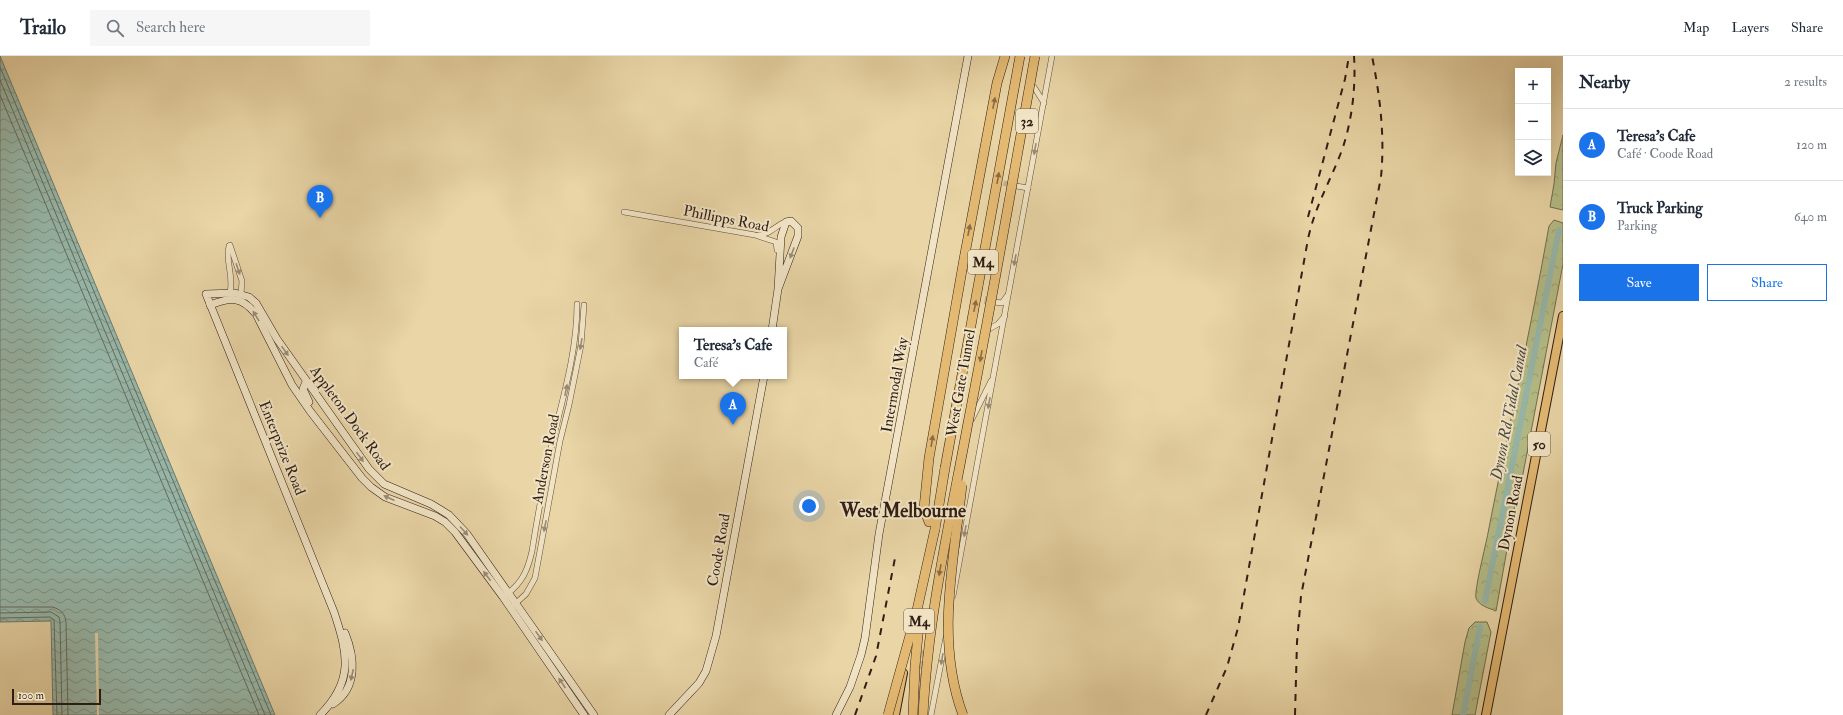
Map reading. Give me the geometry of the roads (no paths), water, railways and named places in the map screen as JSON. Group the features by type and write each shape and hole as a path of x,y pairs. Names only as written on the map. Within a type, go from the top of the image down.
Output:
{"highway":[{"path":"888,715 917,610 932,526 924,508 925,489 940,393 972,213 997,83 1005,56"},
{"name":"West Gate Tunnel","path":"913,715 919,626 932,526 1020,56"},
{"name":"West Gate Tunnel","path":"923,715 928,649 933,611 970,421 1035,56"},
{"path":"963,715 952,674 948,639 950,596 970,421"}],"main road":[{"name":"32","path":"989,329 1040,56"},
{"name":"Dynon Road","path":"1486,715 1563,316"},
{"path":"895,715 906,658"}],"street":[{"name":"Intermodal Way","path":"836,715 855,675 865,638 879,534 968,56"},
{"path":"931,715 1006,314 1052,56"},
{"path":"1034,87 1044,104"},
{"path":"1016,186 1028,188"},
{"name":"Phillipps Road","path":"624,212 772,240 777,244 778,290"},
{"path":"755,236 769,233 783,222 788,221 797,225 799,230 778,290"},
{"path":"772,327 778,290 781,236 785,223 788,221"},
{"path":"230,293 232,279 228,259 230,245 242,281 241,294"},
{"path":"994,302 1004,301 1010,289"},
{"name":"Appleton Dock Road","path":"206,294 241,294 256,303 277,340 360,458 378,480 431,504 449,515 467,534 506,595 593,714"},
{"name":"Enterprize Road","path":"206,294 334,612 346,655 346,669 341,683 328,708 320,715"},
{"name":"Appleton Dock Road","path":"210,305 222,300 233,299 240,300 251,308 256,314 292,385 310,411 362,478 372,488 385,497 423,510 445,522 506,595"},
{"name":"Anderson Road","path":"506,595 521,582 525,575 532,550 549,460 570,370 576,304"},
{"name":"Anderson Road","path":"513,605 526,594 535,578 560,441 569,405 582,338 584,305"},
{"path":"989,329 1002,320 1006,314"},
{"path":"970,421 990,382 996,365"},
{"name":"Coode Road","path":"669,715 699,683 710,659 716,636 763,379"},
{"path":"306,382 304,385 305,394 337,446"},
{"name":"Appleton Dock Road","path":"513,605 584,715"}],"water":[{"path":"0,56 275,715 53,715 51,621 0,622"}],"waterway":[{"name":"Dynon Rd Tidal Canal","path":"1485,601 1559,230"},
{"name":"Dynon Rd Tidal Canal","path":"1463,715 1480,627"}],"tunnel":[{"path":"996,182 1014,185"},
{"path":"973,297 994,302"},
{"path":"917,693 925,651"}],"railway":[{"path":"1308,217 1345,79 1349,56"},
{"path":"1206,715 1227,667 1238,628 1308,239 1319,205 1342,150 1351,116 1354,92 1354,56"},
{"path":"1295,715 1297,642 1301,596 1381,177 1381,116 1372,56"},
{"path":"855,715 876,656 896,553"}],"place":[{"name":"Truck Parking","path":"320,218"},
{"name":"Teresa's Cafe","path":"733,425"}],"district":[{"name":"West Melbourne","path":"903,511"}]}
